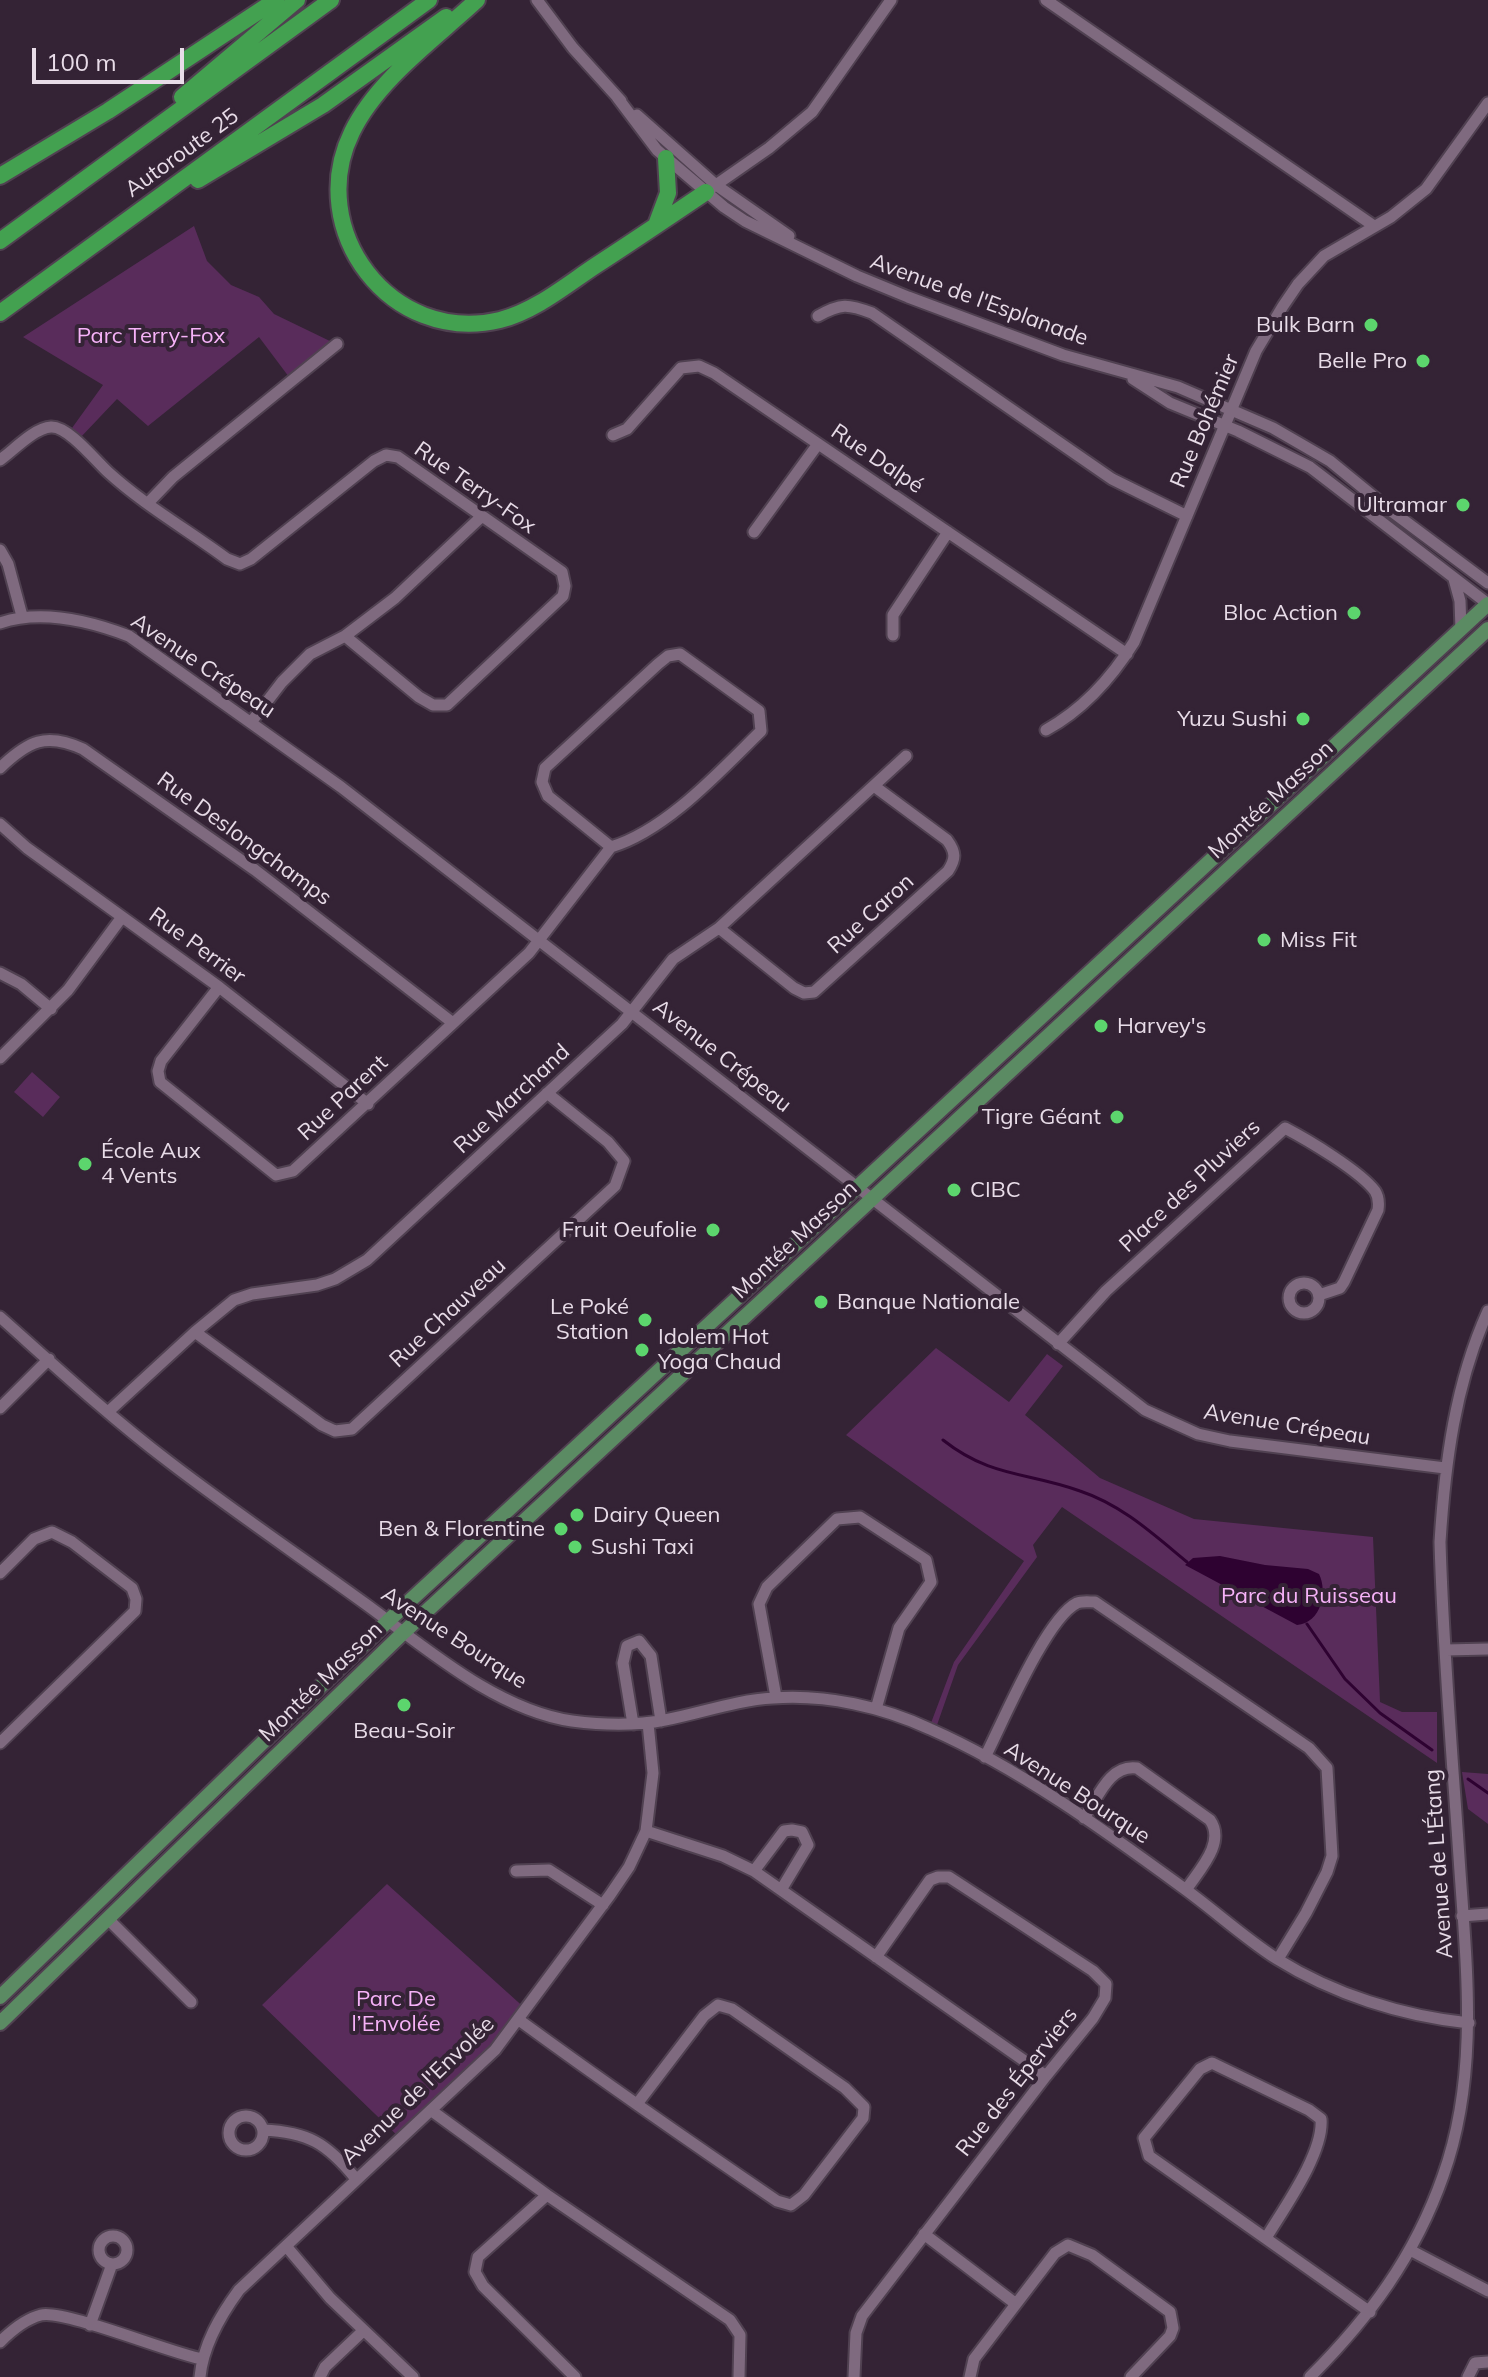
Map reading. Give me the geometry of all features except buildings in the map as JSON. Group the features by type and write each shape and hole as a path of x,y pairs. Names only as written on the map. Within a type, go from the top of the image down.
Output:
{"highway":[{"path":"0,176 108,111 276,0"},
{"path":"118,154 231,53 297,0"},
{"name":"Autoroute 25","path":"0,241 331,0"},
{"name":"Autoroute 25","path":"0,313 429,0"},
{"path":"134,216 303,118 469,0"},
{"path":"477,0 378,93 361,115 347,143 339,178 339,206 349,242 368,274 391,297 425,315 457,323 492,321 536,305 711,188"},
{"path":"656,225 668,193 666,158"}],"main road":[{"name":"Montée Masson","path":"0,1997 388,1621 1488,604"},
{"name":"Montée Masson","path":"0,2023 404,1632 1488,629"},
{"path":"637,1392 649,1405"}],"street":[{"name":"Avenue de l'Esplanade","path":"537,0 573,48 666,158 711,188"},
{"path":"711,188 769,148 812,112 891,0"},
{"path":"1046,0 1374,226"},
{"name":"Avenue de l'Esplanade","path":"617,97 745,221 908,297 1063,355 1178,387 1232,409 1322,455 1488,583"},
{"name":"Rue Bohémier","path":"1046,730 1067,718 1101,688 1127,654 1262,339 1298,284 1324,256 1404,209 1426,189 1488,103"},
{"name":"Rue Bohémier","path":"818,316 832,308 850,305 872,313 1112,479 1187,516"},
{"path":"149,502 173,477 337,344"},
{"name":"Rue Dalpé","path":"613,435 627,429 681,368 699,366 714,373 1127,654"},
{"name":"Avenue de l'Esplanade","path":"1124,373 1170,403 1310,467 1488,604"},
{"name":"Rue Terry-Fox","path":"0,460 42,429 55,426 69,433 110,474 227,559 240,564 251,559 374,461 386,455 398,457 562,572 565,586 563,596 447,705 433,705 419,697 345,636"},
{"path":"754,532 818,444"},
{"path":"252,721 293,669 323,645 345,636 395,598 481,517"},
{"path":"893,635 893,615 948,532"},
{"path":"0,550 8,564 22,616"},
{"path":"1453,579 1460,601 1461,629"},
{"name":"Avenue Crépeau","path":"0,623 22,616 59,618 129,636 252,721 632,1010 1138,1406 1198,1434 1230,1441 1445,1468"},
{"name":"Rue Parent","path":"219,987 161,1061 158,1071 160,1082 276,1175 293,1171 529,953 611,847 643,832 675,809 761,731 759,711 680,654 668,656 658,664 545,768 542,782 548,796 611,847"},
{"name":"Rue Deslongchamps","path":"0,768 27,745 39,741 52,739 83,749 255,870 453,1023"},
{"name":"Rue Marchand","path":"108,1412 234,1300 252,1294 317,1285 335,1279 367,1260 622,1024 673,959 719,928 906,756"},
{"name":"Rue Caron","path":"719,928 794,988 804,993 814,992 948,871 955,861 954,850 947,840 874,786"},
{"name":"Rue Perrier","path":"0,824 27,848 219,987 368,1104"},
{"path":"0,1058 51,1009 122,917"},
{"path":"0,973 21,984 51,1009"},
{"name":"Rue Chauveau","path":"195,1332 322,1425 335,1431 352,1429 615,1186 624,1161 608,1142 547,1093"},
{"name":"Place des Pluviers","path":"1058,1344 1106,1291 1285,1128 1357,1174 1379,1199 1378,1210 1344,1282 1340,1288 1319,1295"},
{"name":"Avenue de L'Étang","path":"1310,2377 1370,2312 1410,2250 1449,2158 1461,2104 1469,2023 1440,1542 1445,1468 1460,1393 1488,1311"},
{"name":"Avenue Bourque","path":"0,1317 108,1412 191,1478 487,1689 539,1713 617,1725 661,1721 776,1697 876,1709 934,1730 985,1757 1084,1818 1278,1959 1327,1985 1411,2014 1469,2023"},
{"path":"0,1408 49,1359"},
{"path":"776,1697 759,1604 767,1587 837,1519 860,1517 926,1560 931,1582 899,1628 876,1709"},
{"path":"0,1573 34,1539 52,1532 72,1542 132,1588 136,1599 135,1611 0,1743"},
{"path":"985,1757 1041,1645 1066,1611 1079,1601 1095,1602 1309,1748 1327,1768 1332,1856 1306,1913 1278,1959"},
{"path":"633,1724 623,1663 627,1646 639,1641 651,1656 661,1721"},
{"path":"1446,1650 1488,1649"},
{"name":"Avenue de l'Envolée","path":"200,2377 202,2359 218,2322 239,2290 495,2050 603,1905 629,1867 646,1831 653,1773 648,1723"},
{"path":"1084,1818 1115,1771 1127,1766 1137,1768 1210,1820 1216,1828 1211,1852 1186,1890"},
{"path":"646,1831 723,1856 754,1871 1046,2076"},
{"path":"754,1871 784,1831 802,1832 808,1845 781,1890"},
{"path":"516,1871 549,1870 603,1905"},
{"name":"Rue des Éperviers","path":"854,2377 856,2333 862,2316 1093,2018 1105,1998 1106,1984 1093,1971 949,1877 930,1880 876,1957"},
{"path":"1462,1916 1488,1914"},
{"path":"108,1919 191,2002"},
{"path":"519,2020 637,2104 777,2201 791,2205 804,2195 863,2118 864,2107 857,2097 793,2051 732,2009 718,2005 704,2016 637,2104"},
{"path":"1266,2238 1301,2182 1322,2131 1321,2119 1309,2110 1212,2063 1200,2069 1144,2138 1149,2156 1370,2312"},
{"path":"432,2111 547,2195 730,2320 740,2335 739,2377"},
{"path":"263,2130 294,2132 304,2136 342,2162 356,2179"},
{"path":"547,2195 478,2257 475,2272 483,2286 575,2377"},
{"path":"924,2234 1016,2304"},
{"path":"970,2377 974,2359 1055,2253 1068,2245 1092,2255 1163,2307 1173,2321 1170,2336 1131,2377"},
{"path":"286,2246 330,2298 413,2377"},
{"path":"1410,2250 1488,2291"},
{"path":"90,2325 112,2264"},
{"path":"0,2342 23,2322 44,2314 202,2359"},
{"path":"320,2377 325,2367 363,2331"},
{"path":"1468,2377 1475,2363 1488,2362"}],"green space":[{"name":"Parc Terry-Fox","path":"194,226 207,261 231,285 259,297 274,314 334,343 292,381 259,337 148,426 117,399 80,438 72,428 103,385 23,337"},
{"path":"32,1072 60,1097 43,1117 14,1092"},
{"name":"Parc du Ruisseau","path":"936,1348 1009,1402 1047,1354 1063,1366 1025,1415 1100,1478 1194,1519 1373,1537 1380,1702 1402,1712 1437,1712 1437,1763 1062,1507 1033,1545 1037,1557 958,1665 937,1725 931,1723 954,1662 1024,1561 846,1435"},
{"path":"1462,1772 1488,1774 1488,1824 1468,1809"},
{"name":"Parc De l’Envolée","path":"387,1884 528,2011 437,2113 403,2141 262,2005"}],"shaded area":[{"path":"1220,1556 1308,1569 1319,1574 1323,1589 1317,1613 1312,1619 1297,1625 1185,1565 1193,1558"}],"waterway":[{"path":"943,1440 994,1468 1061,1485 1110,1504 1187,1562"},
{"path":"1307,1624 1345,1679 1380,1713 1432,1750"},
{"path":"1468,1779 1488,1793"}],"place":[{"name":"Bulk Barn","path":"1371,325"},
{"name":"Belle Pro","path":"1423,361"},
{"name":"Ultramar","path":"1463,505"},
{"name":"Bloc Action","path":"1354,613"},
{"name":"Yuzu Sushi","path":"1303,719"},
{"name":"Miss Fit","path":"1264,940"},
{"name":"Harvey's","path":"1101,1026"},
{"name":"Tigre Géant","path":"1117,1117"},
{"name":"École Aux 4 Vents","path":"85,1164"},
{"name":"CIBC","path":"954,1190"},
{"name":"Fruit Oeufolie","path":"713,1230"},
{"name":"Banque Nationale","path":"821,1302"},
{"name":"Le Poké Station","path":"645,1320"},
{"name":"Idolem Hot Yoga Chaud","path":"642,1350"},
{"name":"Dairy Queen","path":"577,1515"},
{"name":"Ben & Florentine","path":"561,1529"},
{"name":"Sushi Taxi","path":"575,1547"},
{"name":"Beau-Soir","path":"404,1705"}]}
